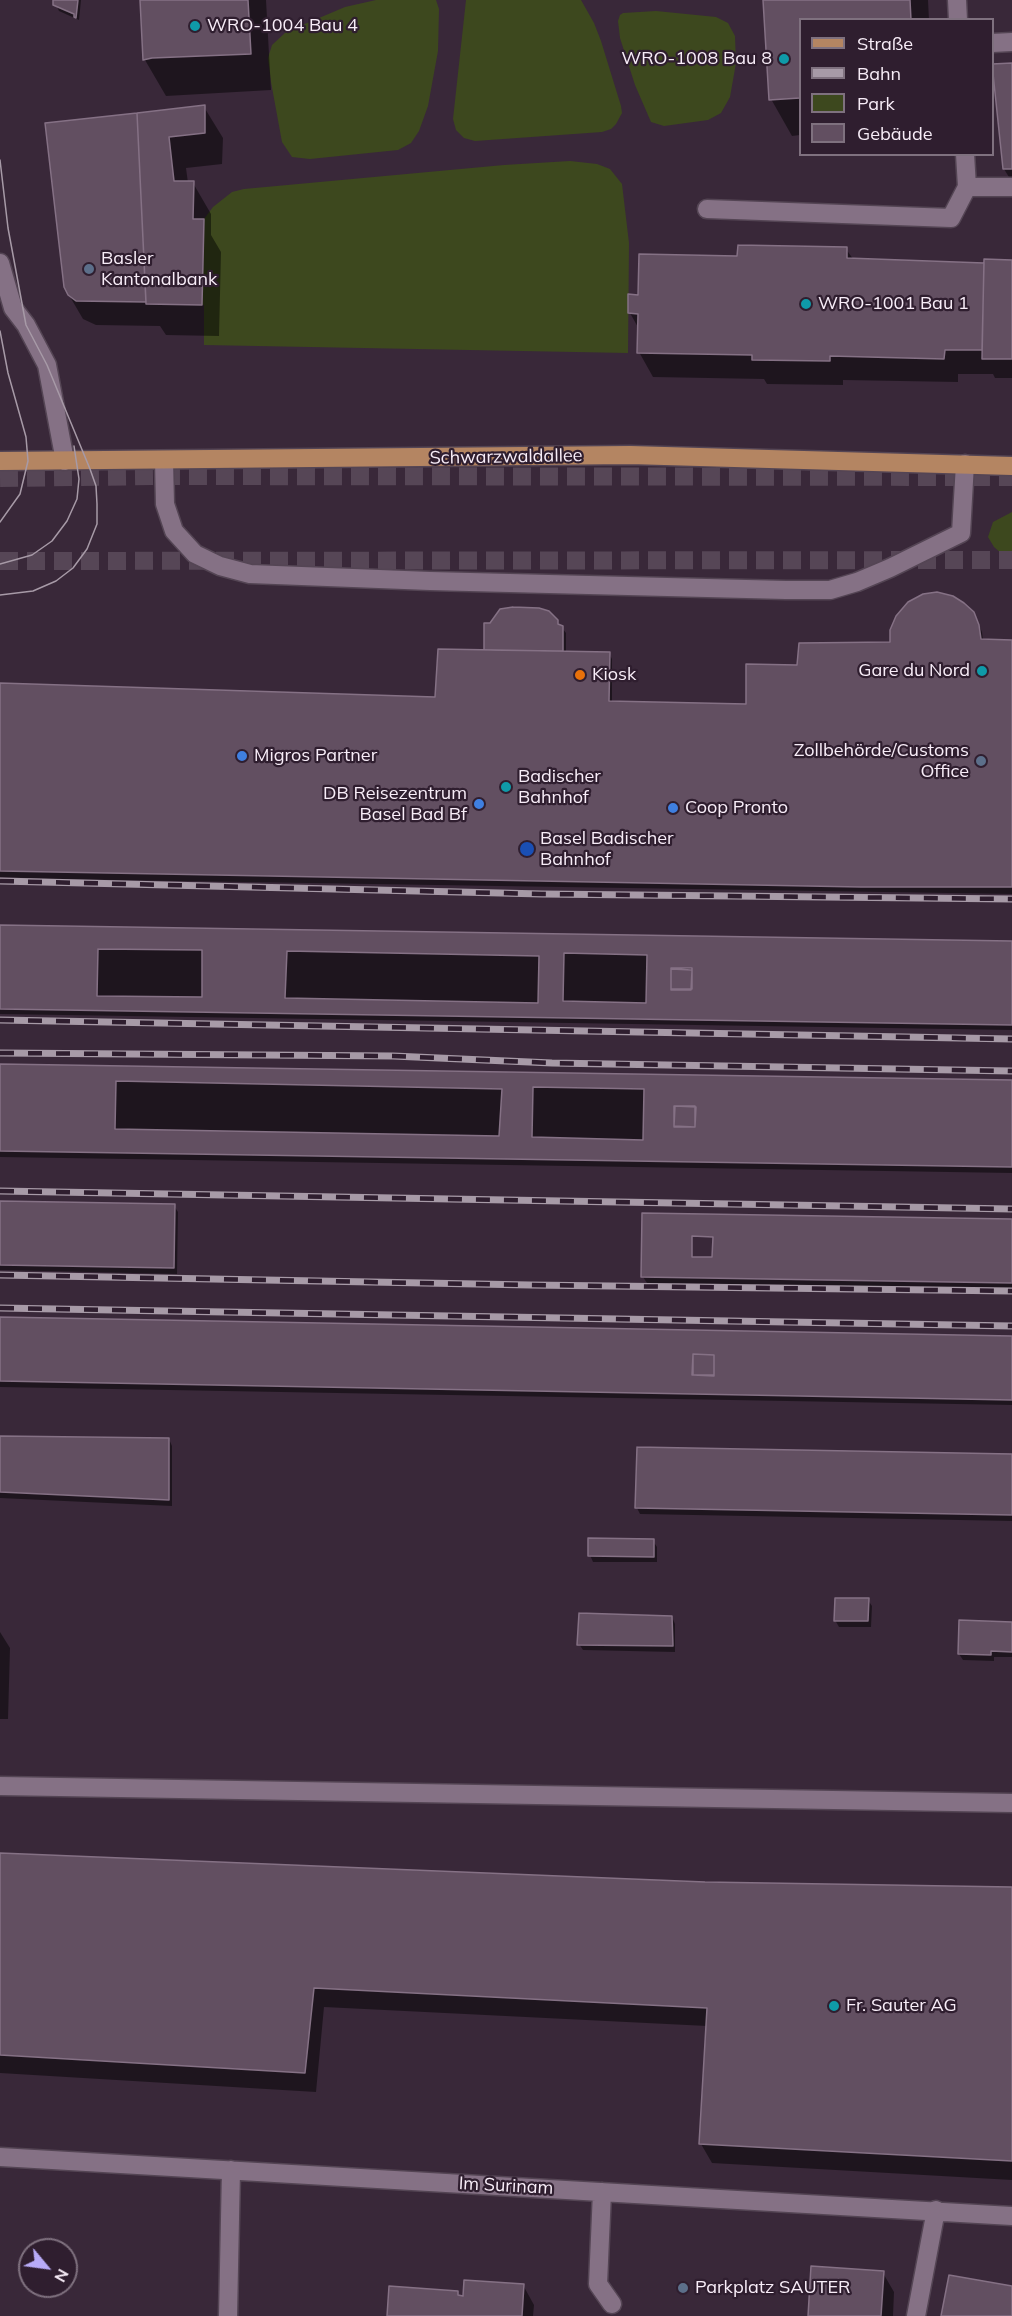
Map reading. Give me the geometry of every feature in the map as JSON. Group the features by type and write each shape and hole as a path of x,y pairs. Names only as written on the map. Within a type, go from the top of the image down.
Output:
{"main road":[{"name":"Schwarzwaldallee","path":"0,461 630,455 1012,466"}],"street":[{"path":"957,0 958,18"},
{"path":"994,43 1012,42"},
{"path":"707,209 951,218 967,187 965,156"},
{"path":"967,187 1012,187"},
{"path":"0,263 13,308 26,326 47,365 65,461"},
{"path":"164,460 165,504 174,531 195,554 220,566 250,574 786,590 830,590 857,582 961,533 965,464"},
{"path":"0,1786 1012,1803"},
{"name":"Im Surinam","path":"0,2157 1012,2216"},
{"path":"228,2316 231,2170"},
{"path":"602,2192 598,2284 612,2304"},
{"path":"916,2316 936,2210"}],"green space":[{"path":"376,0 436,0 439,9 438,51 428,106 419,131 411,143 398,150 310,159 292,157 282,142 271,82 268,58 272,45 286,32 345,7"},
{"path":"466,0 581,0 601,41 621,106 622,113 616,124 611,129 602,132 475,141 464,138 456,130 453,119"},
{"path":"656,11 716,17 728,23 735,36 736,63 730,97 721,113 708,120 664,126 651,122 635,85 620,38 618,21 623,13"},
{"path":"570,161 597,164 610,169 622,184 629,243 628,353 204,345 204,305 202,305 204,219 213,207 232,192 504,165"},
{"path":"1012,512 1012,554 1002,554 988,537 993,522"}],"building":[{"path":"53,0 78,0 76,18 74,14 53,5"},
{"name":"WRO-1004 Bau 4","path":"140,0 248,0 251,54 143,60"},
{"name":"WRO-1008 Bau 8","path":"763,0 910,0 911,18 799,18 799,98 769,100"},
{"path":"1012,63 1012,169 1003,169 994,64"},
{"path":"205,105 205,133 169,137 174,181 194,181 193,219 204,219 202,305 146,304 137,113"},
{"path":"137,113 146,302 76,301 68,295 64,287 45,123"},
{"name":"WRO-1001 Bau 1","path":"738,245 847,247 847,258 984,263 982,350 945,350 944,359 830,356 830,361 752,360 752,355 637,353 638,314 628,313 628,294 638,295 639,254 737,256"},
{"path":"984,259 1012,260 1012,359 982,359"},
{"name":"Badischer Bahnhof","path":"937,592 953,596 974,612 981,639 1012,640 1012,887 861,887 0,871 0,683 435,697 438,649 610,652 609,701 746,704 746,664 797,665 799,643 890,642 890,630 896,616 908,602 923,594"},
{"path":"539,608 549,611 558,620 558,624 563,626 563,651 484,650 484,623 490,623 500,609"},
{"path":"0,925 1012,941 1012,1025 0,1009"},
{"path":"98,949 202,950 202,997 97,996"},
{"path":"287,951 539,956 538,1003 285,998"},
{"path":"564,953 647,955 646,1003 563,1001"},
{"path":"671,968 692,968 692,989 671,989"},
{"path":"671,969 692,970 691,990 671,990"},
{"path":"0,1064 1012,1080 1012,1167 0,1151"},
{"path":"116,1081 502,1089 499,1136 115,1129"},
{"path":"533,1087 644,1089 643,1140 532,1137"},
{"path":"674,1106 695,1106 695,1127 674,1126"},
{"path":"675,1106 696,1107 695,1127 674,1127"},
{"path":"0,1201 175,1204 174,1268 0,1265"},
{"path":"642,1213 1012,1219 1012,1283 641,1277"},
{"path":"692,1236 713,1237 712,1257 692,1257"},
{"path":"0,1317 1012,1336 1012,1400 0,1381"},
{"path":"693,1354 714,1355 714,1376 693,1375"},
{"path":"693,1354 714,1355 714,1375 692,1375"},
{"path":"0,1436 169,1438 169,1500 0,1492"},
{"path":"637,1447 1012,1454 1012,1515 635,1508"},
{"path":"588,1538 654,1539 654,1557 588,1556"},
{"path":"835,1598 869,1598 868,1621 834,1621"},
{"path":"579,1613 672,1616 673,1646 577,1645"},
{"path":"959,1620 1012,1622 1012,1652 991,1651 991,1655 958,1654"},
{"name":"Fr. Sauter AG","path":"0,1853 705,1882 1012,1887 1012,2161 699,2144 707,2008 314,1988 305,2073 0,2055"},
{"path":"811,2266 884,2271 881,2316 808,2316"},
{"path":"949,2275 1012,2286 1012,2316 941,2316"},
{"path":"464,2280 524,2284 522,2316 387,2316 389,2286 458,2291 458,2295 463,2296"}],"tunnel":[{"path":"0,478 162,476 1012,477"},
{"path":"0,561 1012,560"}],"tram line":[{"path":"0,160 8,228 26,325 47,365 90,469 96,486 97,504 97,524 87,549 73,568 56,581 33,591 0,595"},
{"path":"0,331 8,373 26,437 28,461 20,494 0,522"},
{"path":"0,564 32,555 52,541 67,521 77,499 79,479 74,446"}],"railway":[{"path":"0,881 542,894 1012,899"},
{"path":"0,1020 1012,1039"},
{"path":"0,1053 393,1056 552,1063 1012,1071"},
{"path":"0,1191 1012,1209"},
{"path":"0,1275 1012,1291"},
{"path":"0,1308 1012,1326"}],"place":[{"name":"WRO-1004 Bau 4","path":"195,26"},
{"name":"WRO-1008 Bau 8","path":"784,59"},
{"name":"Basler Kantonalbank","path":"89,269"},
{"name":"WRO-1001 Bau 1","path":"806,304"},
{"name":"Gare du Nord","path":"982,671"},
{"name":"Kiosk","path":"580,675"},
{"name":"Migros Partner","path":"242,756"},
{"name":"Zollbehörde/Customs Office","path":"981,761"},
{"name":"Badischer Bahnhof","path":"506,787"},
{"name":"DB Reisezentrum Basel Bad Bf","path":"479,804"},
{"name":"Coop Pronto","path":"673,808"},
{"name":"Basel Badischer Bahnhof","path":"527,849"},
{"name":"Fr. Sauter AG","path":"834,2006"},
{"name":"Parkplatz SAUTER","path":"683,2288"}]}
